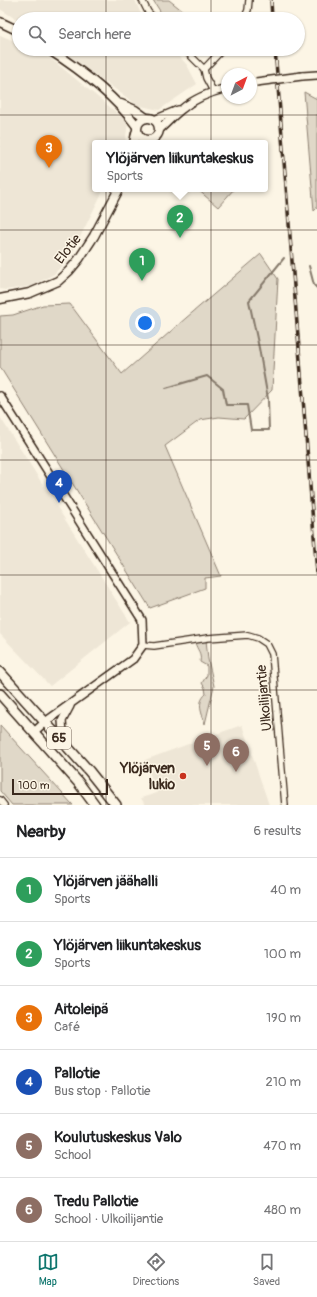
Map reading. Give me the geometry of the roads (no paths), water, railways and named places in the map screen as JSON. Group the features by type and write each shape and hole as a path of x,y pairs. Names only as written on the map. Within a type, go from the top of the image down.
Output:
{"highway":[{"name":"65","path":"0,672 89,771 116,805"},
{"name":"65","path":"0,694 78,782 95,805"}],"main road":[{"path":"0,22 12,28"},
{"path":"58,56 87,76 118,102 158,124 159,130 157,137 151,140"},
{"path":"118,102 143,140"},
{"path":"134,140 136,129 142,119 150,119"},
{"name":"Elotie","path":"0,299 30,293 58,281 69,271 94,236 117,192"},
{"name":"Elotie","path":"0,293 12,296"}],"street":[{"path":"142,0 148,12"},
{"path":"247,12 249,0"},
{"path":"191,56 204,69 206,78 213,92"},
{"path":"204,69 216,56"},
{"path":"257,82 302,76 317,76"},
{"path":"150,119 180,109 199,98 221,90"},
{"path":"159,130 180,109"},
{"path":"0,396 142,620 143,645 133,659 45,722 34,732"},
{"name":"Ulkoilijantie","path":"143,645 154,646 203,639 248,636 258,638 267,644 272,654 285,805"},
{"path":"64,744 62,720 72,703"},
{"path":"0,800 4,805"}],"waterway":[{"path":"166,388 207,376 223,389 226,405 247,405 251,430 269,430 268,399 249,301 284,258"},
{"path":"309,266 314,285 317,288"}],"railway":[{"path":"271,0 272,12"},
{"path":"276,56 317,573"}],"place":[{"name":"Aitoleipä","path":"49,168"},
{"name":"Ylöjärven liikuntakeskus","path":"180,238"},
{"name":"Ylöjärven jäähalli","path":"142,281"},
{"name":"Pallotie","path":"59,503"},
{"name":"Koulutuskeskus Valo","path":"207,766"},
{"name":"Tredu Pallotie","path":"236,772"},
{"name":"Ylöjärven lukio","path":"183,776"}]}
